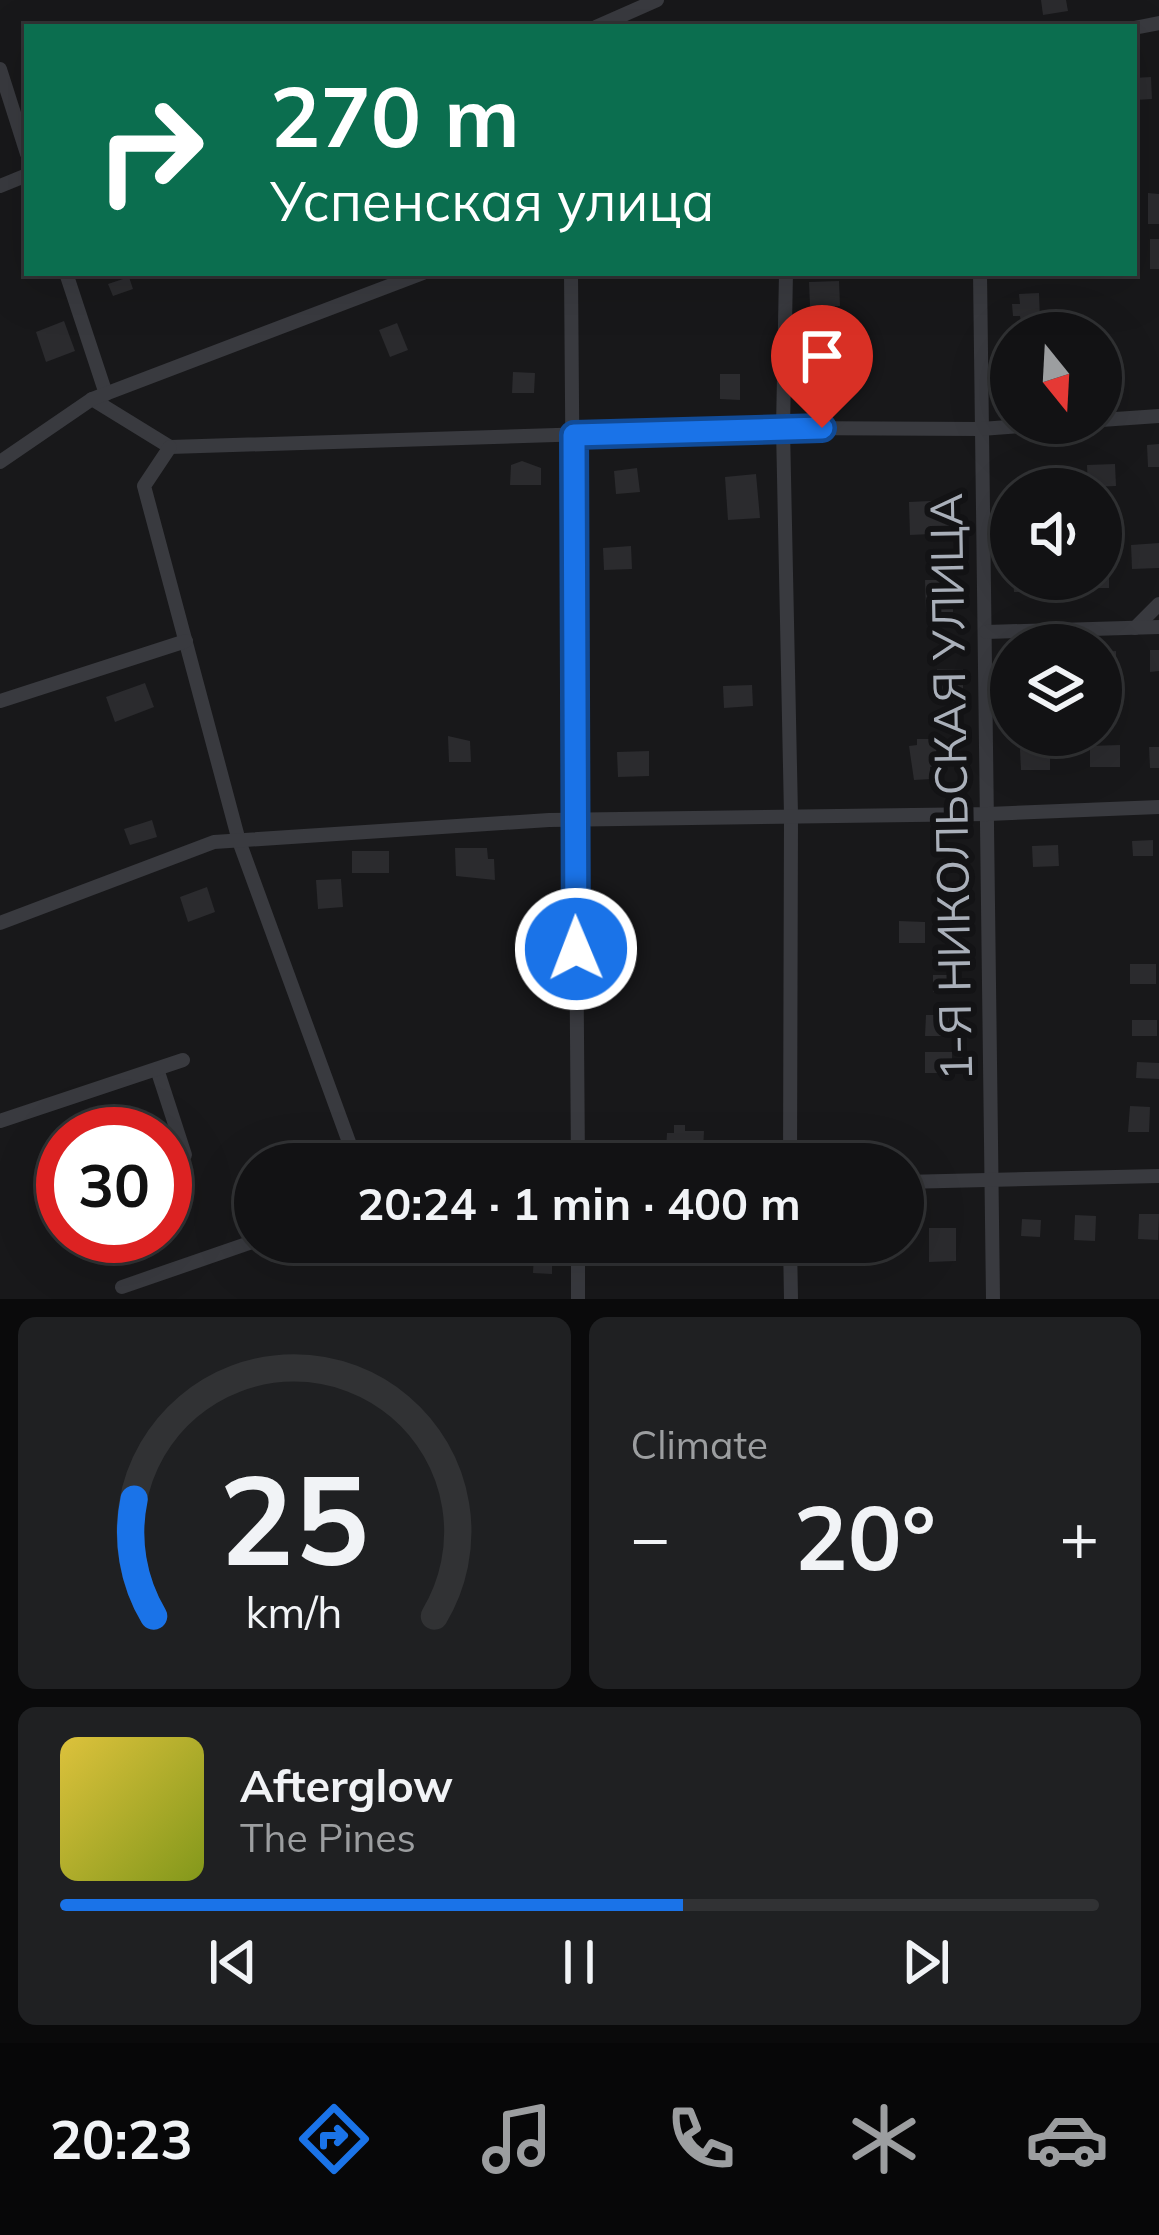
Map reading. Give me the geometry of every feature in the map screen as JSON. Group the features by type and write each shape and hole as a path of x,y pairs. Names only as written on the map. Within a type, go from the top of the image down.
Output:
{"street":[{"path":"602,24 648,2"},
{"path":"0,69 24,145"},
{"path":"67,276 99,397 170,447 783,428 990,428"},
{"path":"0,462 99,397 415,276"},
{"path":"571,276 578,1143"},
{"path":"786,276 783,428 790,1143"},
{"name":"1-Я НИКОЛЬСКАЯ УЛИЦА","path":"980,276 993,1299"},
{"path":"1122,419 1159,416"},
{"path":"170,447 144,486 239,841 349,1143"},
{"path":"1135,628 1159,604"},
{"path":"986,632 1159,627"},
{"path":"0,701 186,641"},
{"path":"0,923 214,842 574,820 1159,807"},
{"path":"0,1121 183,1060"},
{"path":"157,1069 169,1107"},
{"path":"924,1182 1159,1176"},
{"path":"122,1287 234,1248"},
{"path":"578,1263 578,1299"},
{"path":"790,1263 790,1299"}],"building":[{"path":"1041,0 1066,0 1068,11 1043,15"},
{"path":"1151,77 1152,99 1137,100 1137,78"},
{"path":"1148,193 1159,194 1159,224 1148,224"},
{"path":"1150,239 1159,239 1159,269 1150,269"},
{"path":"129,277 133,289 113,296 108,284"},
{"path":"839,281 840,306 835,306 835,318 817,318 817,306 810,306 809,282"},
{"path":"1039,293 1040,312 1013,312 1012,304 1020,304 1019,294"},
{"path":"64,321 75,351 46,362 36,332"},
{"path":"397,323 408,350 390,357 379,330"},
{"path":"810,359 833,359 834,383 811,383"},
{"path":"513,372 535,373 534,393 512,393"},
{"path":"720,374 740,374 740,400 720,399"},
{"path":"1159,444 1159,467 1148,467 1147,445"},
{"path":"522,461 541,468 541,485 510,485 511,465"},
{"path":"1115,464 1115,468 1087,468"},
{"path":"637,468 640,492 616,494 614,471"},
{"path":"756,474 760,518 728,520 725,477"},
{"path":"950,500 952,533 910,535 909,502"},
{"path":"1159,543 1159,568 1132,569 1131,545"},
{"path":"631,546 632,569 604,570 603,548"},
{"path":"925,580 953,580 953,612 926,612"},
{"path":"1150,650 1159,650 1159,671 1150,672"},
{"path":"937,669 963,669 963,695 937,695 937,687 928,687 928,673 937,673"},
{"path":"145,683 154,707 115,722 106,697"},
{"path":"752,685 753,706 724,708 723,686"},
{"path":"448,736 470,741 471,762 449,762"},
{"path":"917,739 936,744 937,766 930,767 931,779 914,780 909,746 917,745"},
{"path":"1149,747 1159,747 1159,768 1150,768"},
{"path":"649,751 649,776 618,777 617,752"},
{"path":"1020,756 1050,756 1050,770 1021,770"},
{"path":"1090,756 1120,756 1120,767 1090,767"},
{"path":"152,820 157,837 130,845 124,829"},
{"path":"1153,840 1153,856 1133,856 1132,841"},
{"path":"1058,845 1059,866 1033,867 1032,846"},
{"path":"455,848 487,848 488,859 494,859 495,880 456,876"},
{"path":"352,851 389,851 389,873 352,873"},
{"path":"341,879 343,907 318,909 316,880"},
{"path":"207,887 215,912 188,922 180,897"},
{"path":"899,921 925,922 925,943 899,943"},
{"path":"614,925 631,925 631,941 614,942"},
{"path":"532,933 550,934 550,947 531,946"},
{"path":"1130,964 1156,964 1156,984 1130,984"},
{"path":"933,975 959,975 959,992 933,992"},
{"path":"926,1015 952,1015 952,1036 925,1036"},
{"path":"1132,1020 1157,1020 1157,1036 1132,1036"},
{"path":"925,1052 952,1052 952,1073 925,1073"},
{"path":"1137,1062 1159,1063 1159,1079 1136,1078"},
{"path":"1130,1106 1150,1107 1149,1132 1128,1132"},
{"path":"674,1125 685,1125 685,1131 704,1131 703,1143 666,1143 667,1133 674,1133"},
{"path":"1139,1214 1159,1214 1158,1240 1138,1239"},
{"path":"1075,1215 1096,1216 1095,1241 1074,1240"},
{"path":"1022,1219 1041,1220 1040,1237 1021,1236"},
{"path":"929,1228 956,1228 956,1261 929,1262"},
{"path":"534,1263 552,1263 552,1274 533,1273"}],"route":[{"path":"576,949 574,435 822,428"}]}
